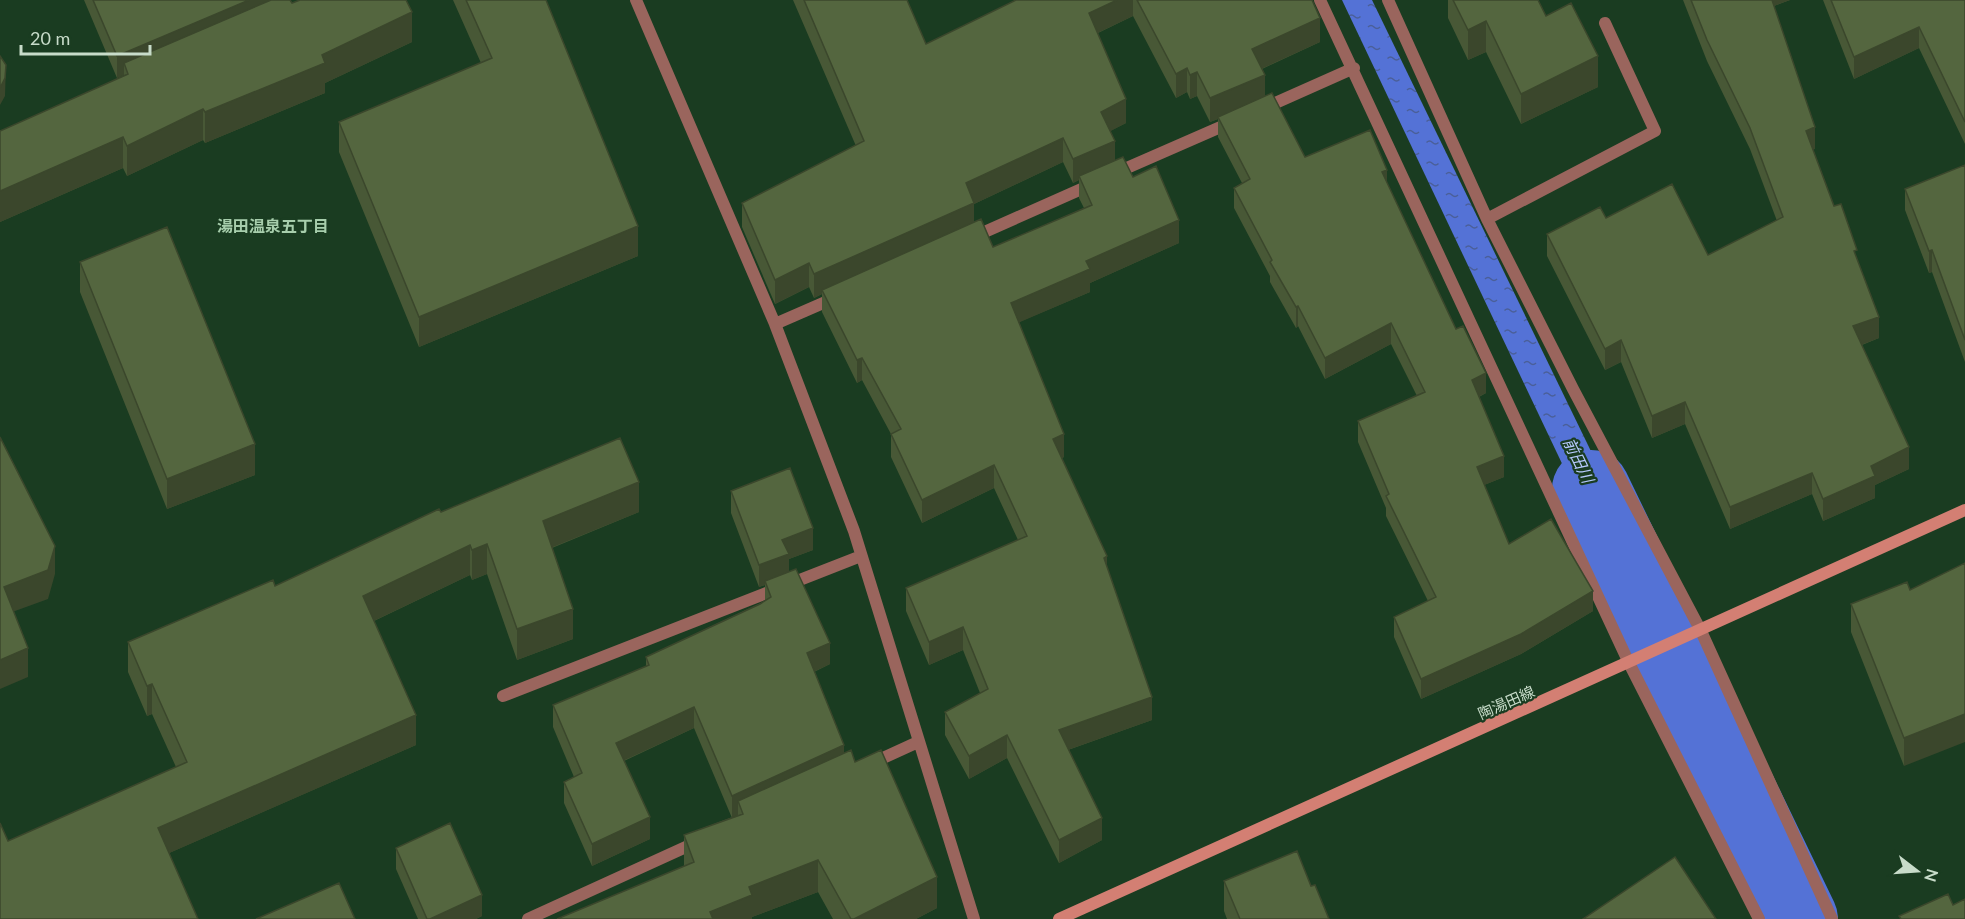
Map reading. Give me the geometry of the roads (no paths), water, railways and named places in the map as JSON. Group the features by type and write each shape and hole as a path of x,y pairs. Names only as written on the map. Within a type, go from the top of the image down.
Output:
{"main road":[{"name":"陶湯田線","path":"1059,919 1965,510"}],"street":[{"path":"636,0 775,324 861,556 974,919"},
{"path":"1320,0 1354,68 1629,663 1759,919"},
{"path":"1388,0 1487,219 1701,631 1832,919"},
{"path":"1487,219 1655,131 1605,23"},
{"path":"960,242 1354,68"},
{"path":"775,324 851,291"},
{"path":"503,696 861,556"},
{"path":"853,771 918,742"},
{"path":"528,919 712,835"}],"water":[{"path":"1342,0 1372,0 1653,579 1623,592"}],"waterway":[{"name":"前田川","path":"1591,489 1799,919"}],"district":[{"name":"湯田温泉五丁目","path":"273,225"}]}
